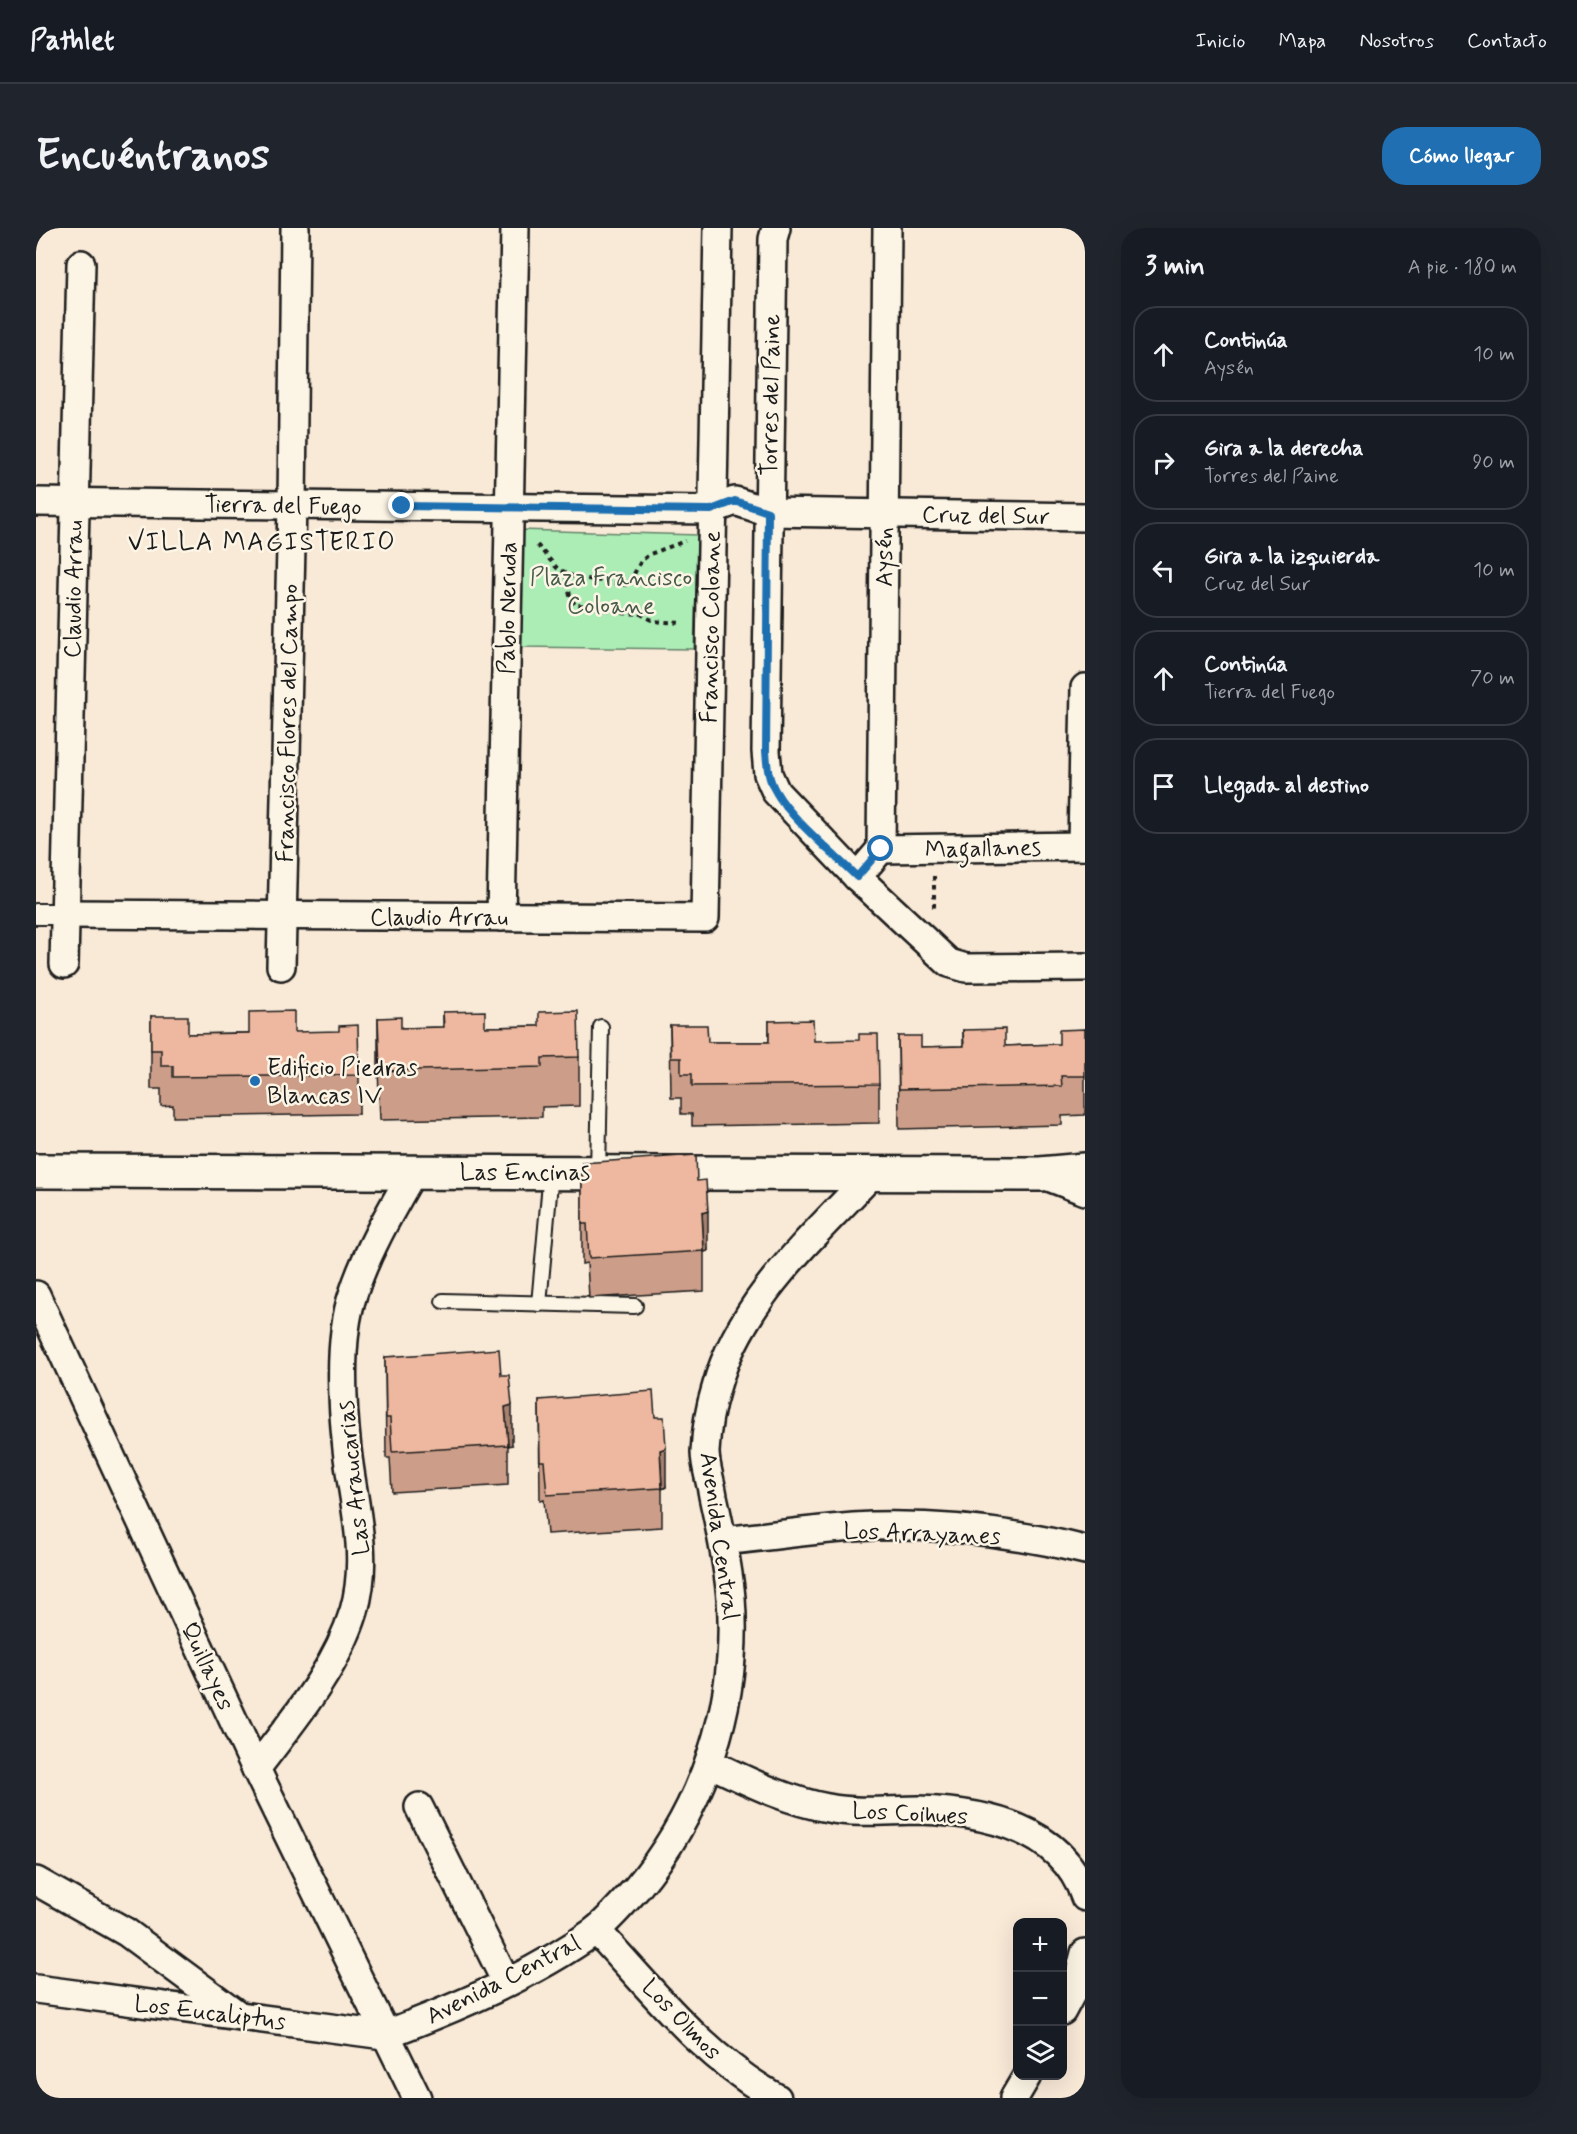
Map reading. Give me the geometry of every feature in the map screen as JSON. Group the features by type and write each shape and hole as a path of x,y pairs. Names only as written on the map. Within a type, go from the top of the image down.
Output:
{"street":[{"name":"Francisco Flores del Campo","path":"281,966 292,505 295,228"},
{"name":"Pablo Neruda","path":"501,917 515,228"},
{"name":"Francisco Coloane","path":"705,918 718,228"},
{"name":"Torres del Paine","path":"776,228 773,239 768,512 766,751 768,774 776,792 786,806 934,952 948,963 966,968 1085,968"},
{"name":"Aysén","path":"881,849 887,228"},
{"name":"Claudio Arrau","path":"64,964 81,264"},
{"name":"Cruz del Sur","path":"711,510 735,501 768,512 1085,517"},
{"name":"Tierra del Fuego","path":"36,502 711,510"},
{"path":"1084,846 1085,687"},
{"name":"Magallanes","path":"881,849 1084,846"},
{"path":"857,877 881,849"},
{"name":"Claudio Arrau","path":"66,914 705,918"},
{"path":"36,915 66,914"},
{"name":"Las Encinas","path":"36,1171 1040,1174 1085,1170"},
{"name":"Las Araucarias","path":"256,1769 328,1669 354,1611 363,1566 346,1448 344,1338 352,1297 373,1242 413,1172"},
{"name":"Avenida Central","path":"384,2035 427,2019 506,1982 596,1930 651,1870 684,1819 710,1762 724,1707 731,1662 731,1599 723,1541 705,1454 715,1389 729,1350 758,1301 873,1173"},
{"path":"1040,1174 1085,1191"},
{"name":"Quillayes","path":"36,1295 256,1769 384,2035"},
{"name":"Los Arrayanes","path":"723,1541 873,1526 1039,1539 1085,1550"},
{"name":"Los Coihues","path":"710,1762 752,1783 828,1809 882,1812 920,1810 980,1816 1036,1836 1052,1847 1082,1882"},
{"path":"419,1807 506,1982"},
{"path":"36,1881 126,1932 240,2016"},
{"name":"Los Olmos","path":"596,1930 704,2045 733,2071 777,2098"},
{"path":"1067,2002 1078,1981 1085,1953"},
{"name":"Los Eucaliptus","path":"36,1989 384,2035"},
{"path":"384,2035 419,2097"},
{"path":"1014,2098 1025,2080"}],"lane":[{"path":"598,1172 601,1027"},
{"path":"538,1304 551,1172"},
{"path":"442,1301 635,1306"}],"path":[{"path":"508,539 531,540 547,553 558,568 574,577 628,585 641,561 650,554 687,540 711,510"},
{"path":"566,573 570,596 575,605 600,607 628,615 640,613 662,624 680,621 693,638 710,644"},
{"path":"934,848 934,952"}],"green space":[{"name":"Plaza Francisco Coloane","path":"519,530 698,535 694,649 518,647"}],"building":[{"path":"294,1011 294,1032 339,1031 339,1026 358,1025 359,1075 173,1077 173,1066 161,1066 161,1050 151,1050 151,1016 188,1016 188,1034 249,1033 249,1012"},
{"path":"485,1011 485,1027 539,1026 539,1012 578,1011 579,1057 542,1058 542,1067 380,1071 378,1018 401,1017 401,1028 444,1027 443,1012"},
{"path":"813,1020 814,1041 859,1040 859,1034 878,1034 879,1084 692,1086 692,1074 681,1074 681,1058 671,1058 670,1025 707,1025 708,1042 769,1042 769,1021"},
{"path":"1005,1029 1005,1046 1059,1044 1059,1030 1085,1029 1085,1076 1061,1076 1062,1086 899,1089 898,1036 921,1036 921,1047 964,1046 963,1030"},
{"path":"696,1155 697,1181 706,1180 708,1211 702,1213 704,1251 589,1258 587,1224 582,1224 582,1163"},
{"path":"499,1349 501,1375 509,1375 512,1405 505,1407 508,1445 392,1452 390,1418 386,1418 385,1357"},
{"path":"653,1391 655,1417 664,1417 666,1448 660,1450 662,1488 547,1495 544,1461 540,1461 539,1400"}],"place":[{"name":"Edificio Piedras Blancas IV","path":"255,1081"}],"district":[{"name":"VILLA MAGISTERIO","path":"262,541"}],"route":[{"path":"402,506 711,510 735,501 768,512 766,751 768,774 776,792 786,806 857,877 881,849"}]}
